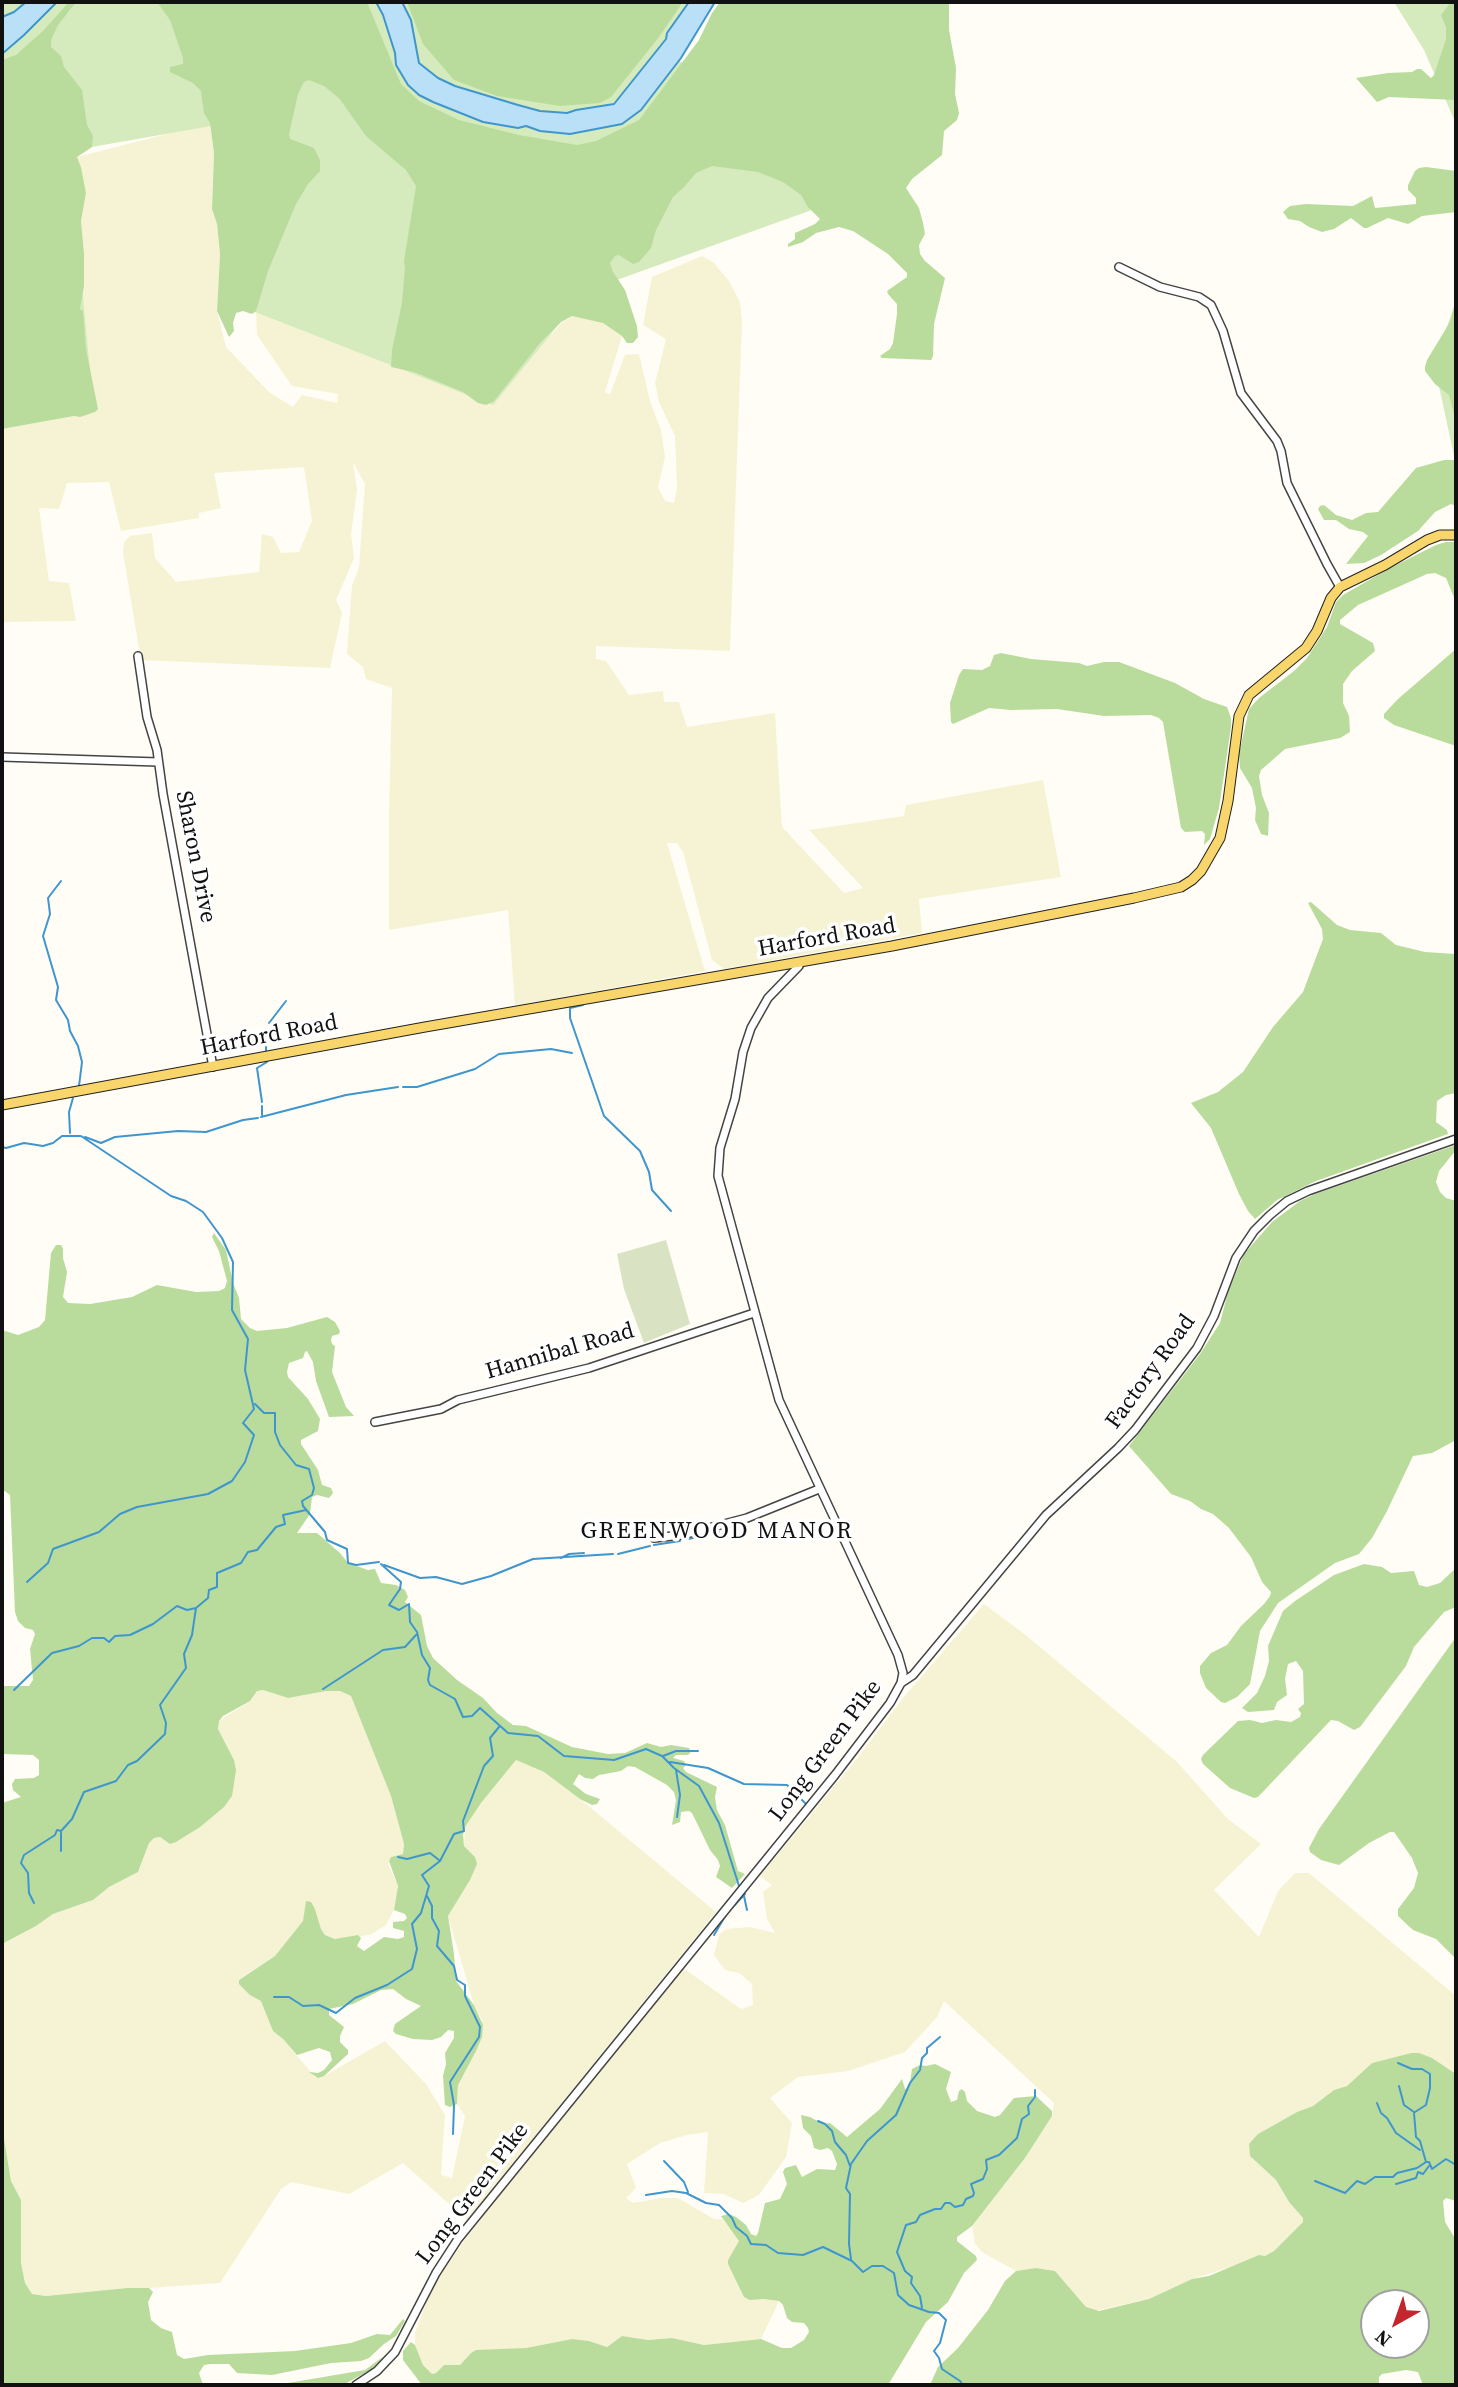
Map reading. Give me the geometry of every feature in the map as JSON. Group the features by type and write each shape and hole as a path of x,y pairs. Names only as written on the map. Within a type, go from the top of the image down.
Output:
{"main road":[{"path":"1340,587 1427,540 1440,535 1456,534"},
{"name":"Harford Road","path":"2,1105 799,962 1174,889 1189,882 1209,859 1221,834 1243,704 1255,688 1306,648 1319,627 1329,601 1340,587"}],"street":[{"path":"1119,267 1160,287 1199,297 1211,306 1223,331 1241,393 1277,440 1287,483 1340,587"},
{"name":"Sharon Drive","path":"138,656 213,1067"},
{"path":"2,757 158,762"},
{"name":"Long Green Pike","path":"356,2385 377,2371 395,2352 436,2273 458,2239 835,1776 890,1703 901,1683 902,1668 898,1655 779,1400 721,1188 719,1156 751,1028 768,998 799,966 799,962"},
{"name":"Factory Road","path":"901,1683 913,1675 1046,1515 1110,1457 1135,1430 1197,1349 1214,1316 1237,1258 1261,1223 1296,1195 1456,1139"},
{"name":"Hannibal Road","path":"376,1422 441,1409 458,1400 589,1368 754,1313"},
{"path":"654,1538 682,1535 747,1518 819,1489"}],"shaded area":[{"path":"210,123 214,153 212,209 217,224 220,254 217,311 226,347 269,392 293,407 302,395 337,403 338,394 292,386 257,335 256,311 552,334 561,323 572,316 590,318 622,336 605,392 610,394 625,355 639,354 650,401 661,430 665,457 658,487 665,501 674,503 677,488 675,436 659,402 655,383 666,339 643,325 652,277 702,256 713,262 729,281 740,302 742,321 730,651 596,646 596,659 606,661 629,695 663,691 664,702 679,702 687,727 775,713 782,827 844,893 863,888 809,830 904,816 906,805 1043,780 1061,877 919,899 922,933 724,969 712,960 683,852 677,843 667,843 705,971 515,1006 508,910 389,930 392,688 366,679 363,667 347,654 352,586 359,567 365,484 353,462 357,490 351,534 354,558 336,600 342,613 330,668 141,660 123,553 124,542 130,536 152,533 155,558 176,582 259,572 262,534 273,537 281,553 299,552 312,521 304,467 214,473 221,508 199,513 199,518 121,531 109,482 67,483 59,509 39,508 49,581 69,583 76,621 2,622 2,429 80,417 86,349 80,310 84,253 81,221 86,193 77,157"},
{"path":"984,1604 1027,1636 1177,1762 1228,1819 1261,1844 1214,1890 1259,1937 1278,1891 1295,1873 1309,1873 1456,1996 1456,2074 1411,2053 1372,2063 1347,2086 1334,2090 1313,2106 1258,2134 1250,2156 1276,2180 1289,2202 1303,2218 1303,2222 1274,2251 1265,2256 1192,2279 1149,2299 1094,2311 1086,2307 1055,2271 1036,2268 1016,2271 982,2252 975,2244 972,2226 1025,2158 1052,2116 1054,2103 944,2001 937,2017 905,2052 848,2071 798,2077 770,2098 792,2123 786,2157 759,2195 743,2203 724,2194 704,2193 708,2132 660,2143 627,2164 636,2188 626,2198 633,2203 678,2198 714,2219 722,2219 737,2234 738,2246 728,2259 750,2300 779,2301 761,2339 704,2345 672,2338 648,2340 622,2336 607,2347 572,2339 526,2348 471,2353 460,2365 444,2365 432,2374 423,2365 415,2345 415,2333 442,2272 459,2248 519,2168 683,1968 741,2009 753,2005 752,1984 739,1973 725,1970 714,1955 719,1935 726,1929 750,1927 775,1933 767,1919 763,1892 772,1885 760,1876 856,1760 903,1698"},
{"path":"263,1690 288,1698 326,1691 340,1691 351,1696 391,1796 404,1844 403,1854 391,1857 388,1864 398,1886 394,1910 386,1925 370,1935 335,1939 325,1935 321,1929 315,1909 275,1956 239,1979 239,1984 265,2001 273,2031 315,2077 324,2076 385,2041 426,2084 445,2115 441,2175 452,2178 465,2116 457,2104 458,2085 482,2037 482,2020 474,2005 448,1916 470,1880 475,1857 464,1846 465,1827 516,1760 544,1772 580,1799 716,1912 467,2220 403,2163 349,2194 291,2182 281,2189 220,2283 46,2296 32,2294 25,2283 21,2263 21,2200 11,2181 2,2126 2,1944 53,1914 93,1900 109,1887 138,1872 149,1843 154,1838 160,1837 170,1844 234,1760 218,1729 219,1721 250,1701 257,1691"}],"green space":[{"path":"2,2 713,2 678,60 876,187 586,291 493,405 227,301 217,125 69,151 94,412 2,423"},
{"path":"69,2 76,2 58,25 51,40 51,47 61,56 64,67 82,90 87,125 93,136 92,147 77,157 86,193 81,221 84,286 80,309 83,311 86,349 98,409 80,417 2,429 2,60 16,55 43,31"},
{"path":"157,2 367,2 401,84 419,101 459,120 519,135 577,145 596,141 639,120 699,40 720,2 949,2 949,30 956,68 955,94 959,113 957,120 944,131 942,155 912,179 906,188 919,208 923,223 925,234 919,245 920,254 945,278 934,324 933,356 931,360 880,356 890,349 893,343 897,314 897,304 887,291 907,277 907,273 888,254 853,231 839,227 816,233 803,242 788,247 795,239 795,233 820,219 801,195 783,182 758,172 712,166 696,173 673,197 656,230 651,248 639,262 633,264 619,255 610,263 625,290 637,326 638,337 633,343 627,343 622,336 603,323 572,316 561,322 540,343 494,401 486,405 478,403 463,392 414,372 391,367 402,303 404,261 416,186 406,170 366,136 339,98 324,86 309,80 304,82 298,94 289,134 290,139 314,148 320,160 320,171 296,204 268,271 256,311 252,314 243,311 236,313 234,331 229,337 217,311 220,254 217,224 212,209 214,153 210,123 204,113 201,91 193,83 170,72 170,67 183,64 183,58 170,20"},
{"path":"407,2 683,2 611,97 600,103 560,106 497,96 454,80 423,44"},
{"path":"1394,2 1456,2 1456,124 1424,50"},
{"path":"1451,2 1456,2 1456,100 1389,97 1377,102 1356,78 1421,69 1431,78 1446,39 1446,27 1441,15"},
{"path":"1426,167 1456,171 1456,212 1422,216 1408,224 1388,218 1367,228 1351,218 1334,229 1322,232 1300,221 1288,219 1283,212 1290,206 1306,204 1353,206 1372,196 1375,208 1416,204 1416,198 1408,190 1408,185 1415,171"},
{"path":"1456,299 1456,422 1449,395 1435,384 1425,367 1450,322"},
{"path":"1456,301 1456,465 1434,363"},
{"path":"1444,460 1456,460 1456,506 1451,504 1435,512 1418,531 1381,555 1364,563 1346,564 1368,536 1349,529 1336,520 1324,520 1318,509 1320,506 1324,505 1336,515 1352,520 1366,513 1378,512 1416,468"},
{"path":"1446,542 1456,542 1456,602 1446,578 1435,573 1427,574 1358,605 1340,620 1340,624 1373,643 1375,651 1352,671 1343,684 1343,703 1349,716 1350,732 1340,738 1285,749 1261,770 1259,776 1262,795 1269,813 1268,836 1261,834 1255,820 1256,808 1252,788 1240,768 1239,754 1249,709 1307,658 1327,627 1336,602 1343,595 1390,568"},
{"path":"1456,649 1456,746 1394,725 1384,718 1384,714 1398,699"},
{"path":"1001,653 1087,666 1119,662 1175,683 1204,699 1227,707 1231,727 1219,808 1210,839 1204,845 1205,834 1202,831 1185,832 1181,828 1163,722 1159,718 1151,715 1104,716 1057,709 989,708 953,724 950,703 963,669 982,670 990,666 994,655"},
{"path":"1311,902 1337,925 1350,930 1381,933 1396,945 1425,952 1456,954 1456,1093 1437,1101 1436,1122 1447,1130 1448,1134 1316,1181 1277,1200 1255,1219 1239,1194 1211,1128 1191,1103 1218,1092 1243,1072 1273,1027 1303,992 1323,939 1322,929 1308,903"},
{"path":"1456,1145 1456,1150 1439,1171 1436,1182 1446,1198 1456,1201 1456,1440 1432,1453 1413,1456 1387,1511 1372,1538 1359,1554 1335,1563 1278,1603 1260,1631 1250,1684 1237,1697 1225,1703 1221,1702 1206,1688 1200,1666 1211,1653 1227,1645 1241,1626 1264,1604 1271,1592 1262,1582 1251,1557 1229,1528 1213,1514 1171,1494 1129,1446 1200,1354 1220,1323 1228,1292 1244,1254 1272,1222 1300,1201 1315,1194"},
{"path":"214,1233 226,1250 239,1298 241,1319 250,1328 257,1331 287,1328 327,1317 335,1322 340,1331 332,1336 331,1340 335,1346 332,1372 346,1407 354,1416 329,1417 316,1381 313,1362 307,1351 303,1358 289,1363 287,1372 320,1419 318,1431 301,1440 301,1444 318,1470 322,1485 331,1488 333,1493 329,1498 317,1495 312,1497 310,1514 297,1533 317,1533 348,1563 368,1570 375,1569 381,1583 396,1585 405,1590 408,1597 405,1602 421,1615 427,1646 433,1658 513,1725 526,1726 572,1747 608,1754 625,1753 647,1743 661,1747 671,1745 689,1748 691,1752 688,1755 676,1755 673,1758 684,1761 686,1765 683,1768 686,1772 717,1787 717,1810 725,1825 738,1871 745,1874 732,1888 716,1877 720,1866 718,1860 710,1850 692,1813 681,1812 680,1822 672,1825 676,1800 674,1792 667,1785 635,1767 628,1766 621,1771 599,1775 593,1779 579,1774 573,1784 586,1794 600,1799 597,1804 592,1805 544,1772 516,1760 481,1803 465,1827 463,1835 464,1846 475,1857 477,1864 448,1916 456,1981 474,2005 483,2025 482,2037 458,2085 457,2104 450,2107 445,2105 443,2076 445,2053 454,2038 454,2031 448,2030 441,2037 432,2040 413,2039 396,2034 393,2031 395,2024 421,2006 393,1989 381,1990 353,2004 329,2009 329,2015 344,2027 340,2042 348,2050 348,2054 324,2076 318,2078 309,2072 318,2073 324,2070 332,2060 330,2052 319,2048 297,2055 273,2031 261,2001 239,1984 239,1980 275,1956 303,1921 306,1901 311,1902 315,1909 325,1935 335,1939 358,1935 361,1938 357,1946 364,1951 384,1937 404,1937 404,1931 393,1928 393,1922 407,1918 405,1914 394,1910 398,1886 389,1861 391,1857 403,1854 404,1844 391,1796 351,1696 340,1691 288,1698 263,1690 257,1691 250,1701 223,1716 218,1729 234,1760 236,1770 232,1796 224,1807 176,1842 170,1844 160,1837 154,1838 149,1843 138,1872 109,1887 93,1900 53,1914 2,1944 2,1803 21,1797 13,1790 12,1784 15,1779 34,1778 39,1775 39,1760 33,1755 2,1754 2,1686 29,1686 33,1680 30,1649 35,1634 18,1621 15,1612 10,1495 2,1489 2,1330 18,1335 39,1327 45,1320 51,1253 56,1245 61,1245 63,1249 67,1272 63,1297 68,1303 90,1304 132,1297 157,1285 196,1292 219,1291 225,1288 227,1281 219,1251 212,1237"},
{"path":"666,1240 690,1324 644,1343 624,1289 617,1254"},
{"path":"1364,1564 1382,1567 1391,1573 1414,1571 1419,1585 1427,1587 1440,1583 1456,1568 1456,1607 1444,1612 1414,1647 1406,1666 1360,1727 1354,1730 1331,1720 1258,1797 1254,1798 1230,1788 1203,1764 1203,1755 1238,1721 1291,1722 1300,1717 1298,1709 1304,1704 1303,1671 1296,1661 1288,1664 1285,1679 1287,1695 1277,1702 1274,1710 1248,1712 1242,1708 1257,1693 1265,1676 1269,1661 1268,1646 1283,1611 1334,1575"},
{"path":"1456,1637 1456,1959 1436,1939 1413,1930 1398,1916 1398,1909 1414,1888 1418,1873 1412,1858 1394,1832 1369,1843 1339,1865 1321,1860 1310,1852 1309,1848 1319,1829"},
{"path":"1411,2053 1432,2058 1456,2074 1456,2201 1446,2198 1443,2201 1445,2222 1456,2240 1456,2385 1423,2385 1418,2372 1406,2370 1382,2374 1379,2377 1379,2385 930,2385 938,2367 958,2348 988,2310 1005,2281 1016,2271 1036,2268 1055,2271 1086,2307 1099,2311 1149,2299 1192,2279 1209,2276 1274,2251 1303,2222 1303,2218 1289,2202 1276,2180 1250,2156 1249,2144 1258,2134 1313,2106 1334,2090 1347,2086 1372,2063"},
{"path":"935,2064 951,2072 946,2089 951,2102 957,2100 962,2089 967,2101 977,2111 995,2117 1000,2115 1014,2098 1036,2096 1052,2111 1052,2116 1025,2158 972,2226 957,2237 957,2241 976,2256 977,2260 964,2273 948,2302 926,2322 888,2385 422,2385 403,2360 403,2351 411,2342 415,2345 423,2365 432,2374 444,2365 460,2365 476,2350 526,2348 572,2339 607,2347 622,2336 648,2340 672,2338 704,2345 761,2339 782,2348 791,2348 804,2340 809,2332 808,2328 804,2323 792,2322 787,2318 779,2301 750,2300 744,2297 728,2264 739,2241 721,2216 729,2214 736,2217 756,2236 765,2203 780,2199 787,2184 783,2172 785,2168 796,2165 802,2177 817,2169 835,2170 837,2164 832,2151 828,2148 814,2148 811,2136 803,2128 801,2115 823,2124 830,2123 847,2137 880,2109 902,2079 905,2089 909,2088 912,2069 920,2065"},
{"path":"2,2126 11,2181 21,2200 21,2263 25,2283 32,2294 46,2296 149,2288 153,2292 148,2302 151,2320 172,2332 177,2355 184,2359 208,2355 295,2351 351,2343 377,2334 390,2335 403,2319 405,2321 396,2336 369,2358 361,2361 331,2363 272,2375 237,2373 229,2364 210,2364 204,2365 199,2373 203,2385 2,2385"},
{"path":"384,2356 372,2369 343,2385 276,2385 365,2370"}],"water":[{"path":"26,2 57,2 2,54 2,17 14,12"},
{"path":"376,2 402,2 411,20 419,63 438,78 455,86 540,111 567,113 614,104 666,39 667,33 689,2 715,2 681,58 641,110 622,124 570,134 483,122 419,95 408,85 396,65 383,15"}],"waterway":[{"path":"61,881 48,898 50,914 43,936 58,987 56,1000 68,1020 82,1062 79,1086"},
{"path":"269,1023 286,1001"},
{"path":"583,1005 570,1008 570,1018 604,1116 640,1151 649,1172 652,1190 671,1211"},
{"path":"266,1044 266,1053"},
{"path":"403,1087 417,1087 475,1069 499,1054 551,1049 572,1053"},
{"path":"262,1102 257,1068 267,1062"},
{"path":"261,1117 346,1095 398,1087"},
{"path":"70,1133 69,1112 73,1098"},
{"path":"262,1106 262,1115"},
{"path":"85,1137 101,1143 115,1137 178,1131 206,1132 258,1118"},
{"path":"2,1147 24,1143 43,1146 62,1136 80,1136"},
{"path":"27,1582 48,1563 53,1549 99,1532 120,1514 137,1507 208,1494 232,1481 245,1462 254,1435 243,1423 254,1409 245,1370 248,1339 232,1310 233,1262 222,1238 203,1212 186,1201 171,1196 81,1136"},
{"path":"255,1404 264,1413 275,1413 275,1432 280,1445 296,1465 309,1469 314,1488 312,1495 302,1501 303,1506 325,1532 327,1540 347,1549 348,1563 356,1565 379,1562"},
{"path":"14,1690 52,1653 79,1646 92,1638 104,1638 109,1642 115,1636 130,1635 153,1624 177,1606 187,1610 196,1608 208,1598 209,1590 217,1587 217,1573 241,1563 248,1552 257,1550 276,1527 285,1524 283,1515 306,1510"},
{"path":"727,1529 752,1520"},
{"path":"684,1540 719,1532"},
{"path":"654,1545 680,1541"},
{"path":"618,1554 650,1546"},
{"path":"561,1558 569,1554 584,1553"},
{"path":"384,1565 420,1578 436,1577 462,1584 533,1559 613,1554"},
{"path":"381,1564 401,1582 400,1589 389,1605 399,1610 409,1604 410,1622 417,1632 422,1655 430,1668 430,1685 455,1699 463,1717 472,1716 480,1708 508,1733 538,1736 564,1756 614,1760 646,1749 662,1756 699,1786 719,1823 739,1886"},
{"path":"34,1903 29,1893 28,1873 21,1863 24,1855 55,1835 57,1830 61,1831 72,1819 84,1792 116,1781 128,1765 137,1761 165,1734 166,1723 160,1705 186,1668 184,1654 192,1635 196,1608"},
{"path":"323,1689 383,1650 405,1647 416,1635"},
{"path":"274,1997 289,1997 303,2006 319,2005 336,2013 355,1998 387,1985 412,1969 417,1949 412,1924 421,1913 429,1886 422,1875 440,1861 454,1834 464,1831 463,1821 484,1766 493,1756 490,1738 499,1727"},
{"path":"663,1756 676,1751 698,1751"},
{"path":"670,1762 708,1768 744,1784 787,1785 806,1804"},
{"path":"676,1770 680,1795 677,1817"},
{"path":"61,1831 61,1851"},
{"path":"398,1857 407,1859 430,1853 439,1860"},
{"path":"714,1935 727,1913 745,1894"},
{"path":"427,1896 432,1906 432,1918 439,1931 437,1946 454,1966 457,1980 465,1985 465,1996 480,2027 479,2037 450,2082 454,2105 453,2134"},
{"path":"744,1896 747,1910"},
{"path":"851,2259 850,2194 846,2188 851,2164 867,2141 896,2115 910,2083 920,2070 927,2048 940,2037"},
{"path":"1398,2063 1412,2069 1422,2069 1430,2074 1426,2105 1415,2112"},
{"path":"1399,2086 1404,2105 1414,2112"},
{"path":"922,2308 920,2296 911,2283 912,2277 905,2271 897,2252 906,2225 916,2222 920,2215 941,2209 945,2203 955,2207 963,2205 966,2199 973,2196 971,2184 983,2179 987,2169 986,2160 999,2155 1017,2138 1022,2119 1029,2114 1028,2106 1035,2097 1035,2090"},
{"path":"1377,2103 1396,2133 1420,2150"},
{"path":"1414,2113 1416,2137 1420,2141 1426,2162 1429,2162 1432,2169 1446,2159 1456,2165"},
{"path":"818,2121 832,2131 835,2142 846,2155 850,2166"},
{"path":"664,2161 684,2182 688,2192"},
{"path":"1315,2181 1345,2193 1357,2181 1365,2184 1375,2177 1393,2177 1426,2162"},
{"path":"1396,2184 1416,2178 1418,2172 1423,2174 1429,2166"},
{"path":"646,2195 672,2191 719,2205 751,2244 766,2245 778,2253 803,2255 823,2247 852,2261 863,2272 872,2266 883,2266 894,2273 898,2295 909,2305 939,2313 946,2320 940,2343 934,2351 942,2369 963,2385"}],"district":[{"name":"GREENWOOD MANOR","path":"717,1532"}]}
